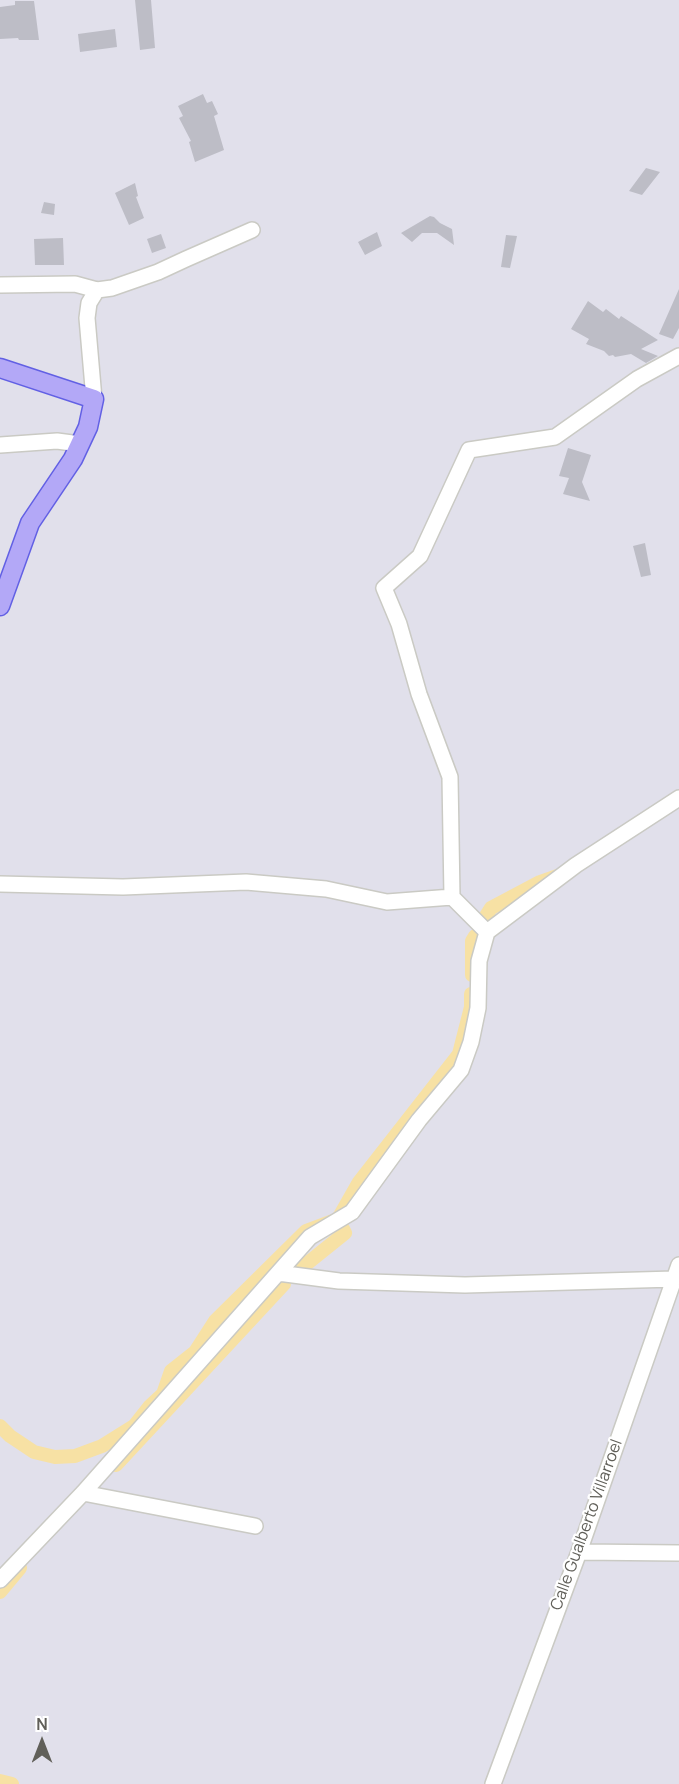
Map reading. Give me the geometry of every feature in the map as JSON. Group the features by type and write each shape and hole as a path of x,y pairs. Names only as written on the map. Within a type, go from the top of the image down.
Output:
{"main road":[{"path":"0,368 94,399 88,427 73,459 30,523 0,606"}],"street":[{"path":"0,285 75,284 97,290 112,288 158,272 252,230"},
{"path":"94,399 87,318 89,303 97,290"},
{"path":"487,932 452,897 450,777 419,694 399,624 384,588 420,556 468,450 555,437 637,379 679,356"},
{"path":"0,445 57,441 80,444"},
{"path":"0,1580 83,1493 310,1237 352,1212 419,1120 461,1070 471,1042 478,1008 479,961 487,932 576,865 679,798"},
{"path":"0,884 123,887 246,882 326,889 387,902 452,897"},
{"path":"278,1273 339,1281 465,1285 677,1272"},
{"name":"Calle Gualberto Villarroel","path":"493,1784 579,1552 677,1272"},
{"path":"83,1493 255,1527"},
{"path":"579,1552 679,1553"}],"building":[{"path":"135,0 151,0 155,48 140,50"},
{"path":"15,1 34,1 39,40 0,39 0,7 15,5"},
{"path":"115,29 117,47 80,52 78,34"},
{"path":"203,94 207,103 212,101 218,114 214,116 224,150 195,162 189,142 191,141 179,118 183,116 178,106"},
{"path":"646,168 660,172 642,195 629,191"},
{"path":"135,183 138,196 136,197 144,218 129,225 115,193"},
{"path":"44,202 55,204 54,215 41,213"},
{"path":"430,216 452,229 454,245 437,233 422,233 412,242 401,233"},
{"path":"377,232 382,246 365,255 358,242"},
{"path":"161,234 166,248 152,253 147,239"},
{"path":"506,235 517,236 510,268 501,267"},
{"path":"63,238 64,265 35,265 34,239"},
{"path":"679,289 679,328 673,339 659,334"},
{"path":"588,301 603,312 606,309 619,319 621,316 658,340 641,349 658,356 646,363 631,354 609,356 604,351 586,344 589,339 571,329"},
{"path":"568,448 591,455 582,482 590,501 563,494 569,478 559,476"},
{"path":"645,543 651,575 641,577 633,546"}],"waterway":[{"path":"486,916 491,908 540,882 557,876"},
{"path":"472,975 472,941 475,936"},
{"path":"0,1426 10,1436 34,1452 55,1457 75,1456 102,1446 134,1426 163,1394 171,1371 195,1352 215,1321 306,1231 338,1219 359,1182 459,1054 471,1007 471,994"},
{"path":"294,1274 345,1233 343,1229"},
{"path":"116,1465 284,1284"},
{"path":"0,1592 20,1568"},
{"path":"0,1781 12,1784"}]}
